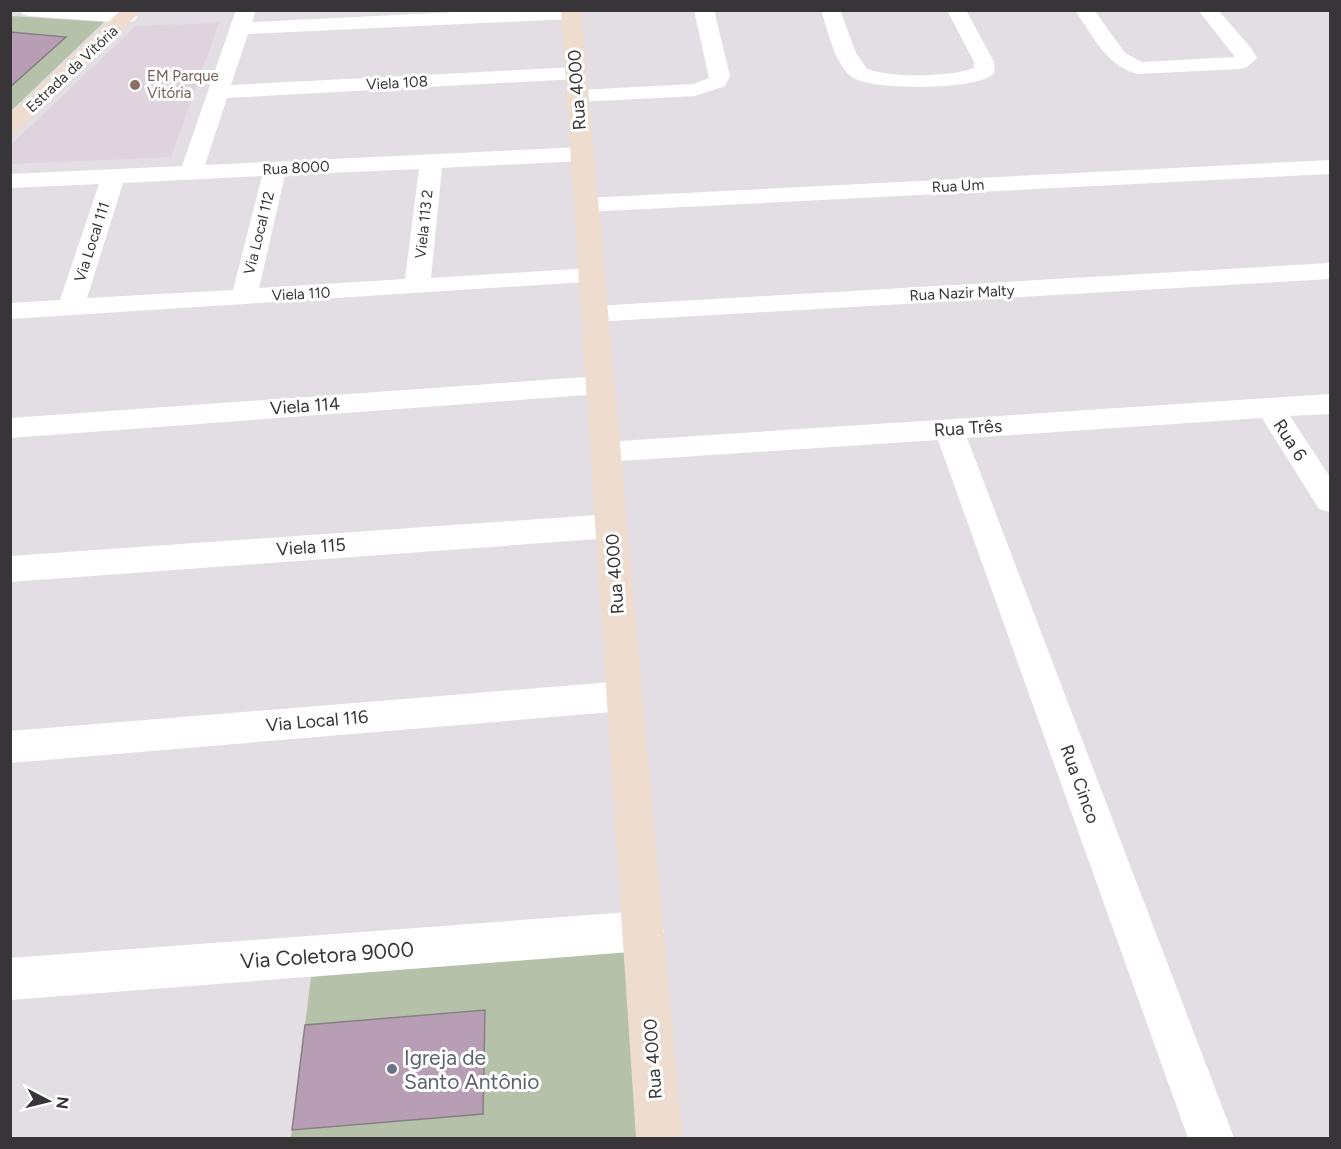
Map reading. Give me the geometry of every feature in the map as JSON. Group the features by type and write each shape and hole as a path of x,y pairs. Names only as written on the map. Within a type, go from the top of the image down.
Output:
{"street":[{"path":"29,10 130,14"},
{"name":"Viela 108","path":"218,92 577,85 695,90 711,86 718,82 720,76 704,10"},
{"path":"830,10 852,64 866,77 888,81 970,78 984,71 984,62 956,10"},
{"path":"1084,10 1118,57 1138,68 1245,61 1247,57 1244,52 1207,10"},
{"path":"191,173 243,19 571,12"},
{"name":"Rua 4000","path":"571,12 659,1138"},
{"name":"Estrada da Vitória","path":"10,126 130,14"},
{"name":"Rua 8000","path":"10,181 582,154"},
{"name":"Viela 113 2","path":"417,287 431,162"},
{"name":"Rua Um","path":"586,205 1330,167"},
{"name":"Via Local 112","path":"244,297 275,169"},
{"name":"Via Local 111","path":"71,308 114,177"},
{"name":"Rua Nazir Malty","path":"594,314 1330,271"},
{"name":"Viela 110","path":"10,311 591,276"},
{"name":"Viela 114","path":"10,428 600,385"},
{"name":"Rua Três","path":"605,452 1330,404"},
{"name":"Rua 6","path":"1270,408 1330,501"},
{"name":"Rua Cinco","path":"949,429 1211,1138"},
{"name":"Viela 115","path":"10,569 611,526"},
{"name":"Via Local 116","path":"10,747 624,696"},
{"name":"Via Coletora 9000","path":"10,979 643,931"}],"shaded area":[{"name":"EM Parque Vitória","path":"219,23 171,157 11,164 11,145 136,26"}],"green space":[{"path":"11,16 104,22 11,111"},
{"path":"627,951 639,1138 291,1138 292,1130 483,1113 485,1010 305,1025 311,977"}],"building":[{"path":"10,32 66,37 10,87"},
{"name":"Igreja de Santo Antônio","path":"485,1010 483,1114 292,1130 305,1025"}],"place":[{"name":"EM Parque Vitória","path":"135,85"},
{"name":"Igreja de Santo Antônio","path":"392,1069"}]}
